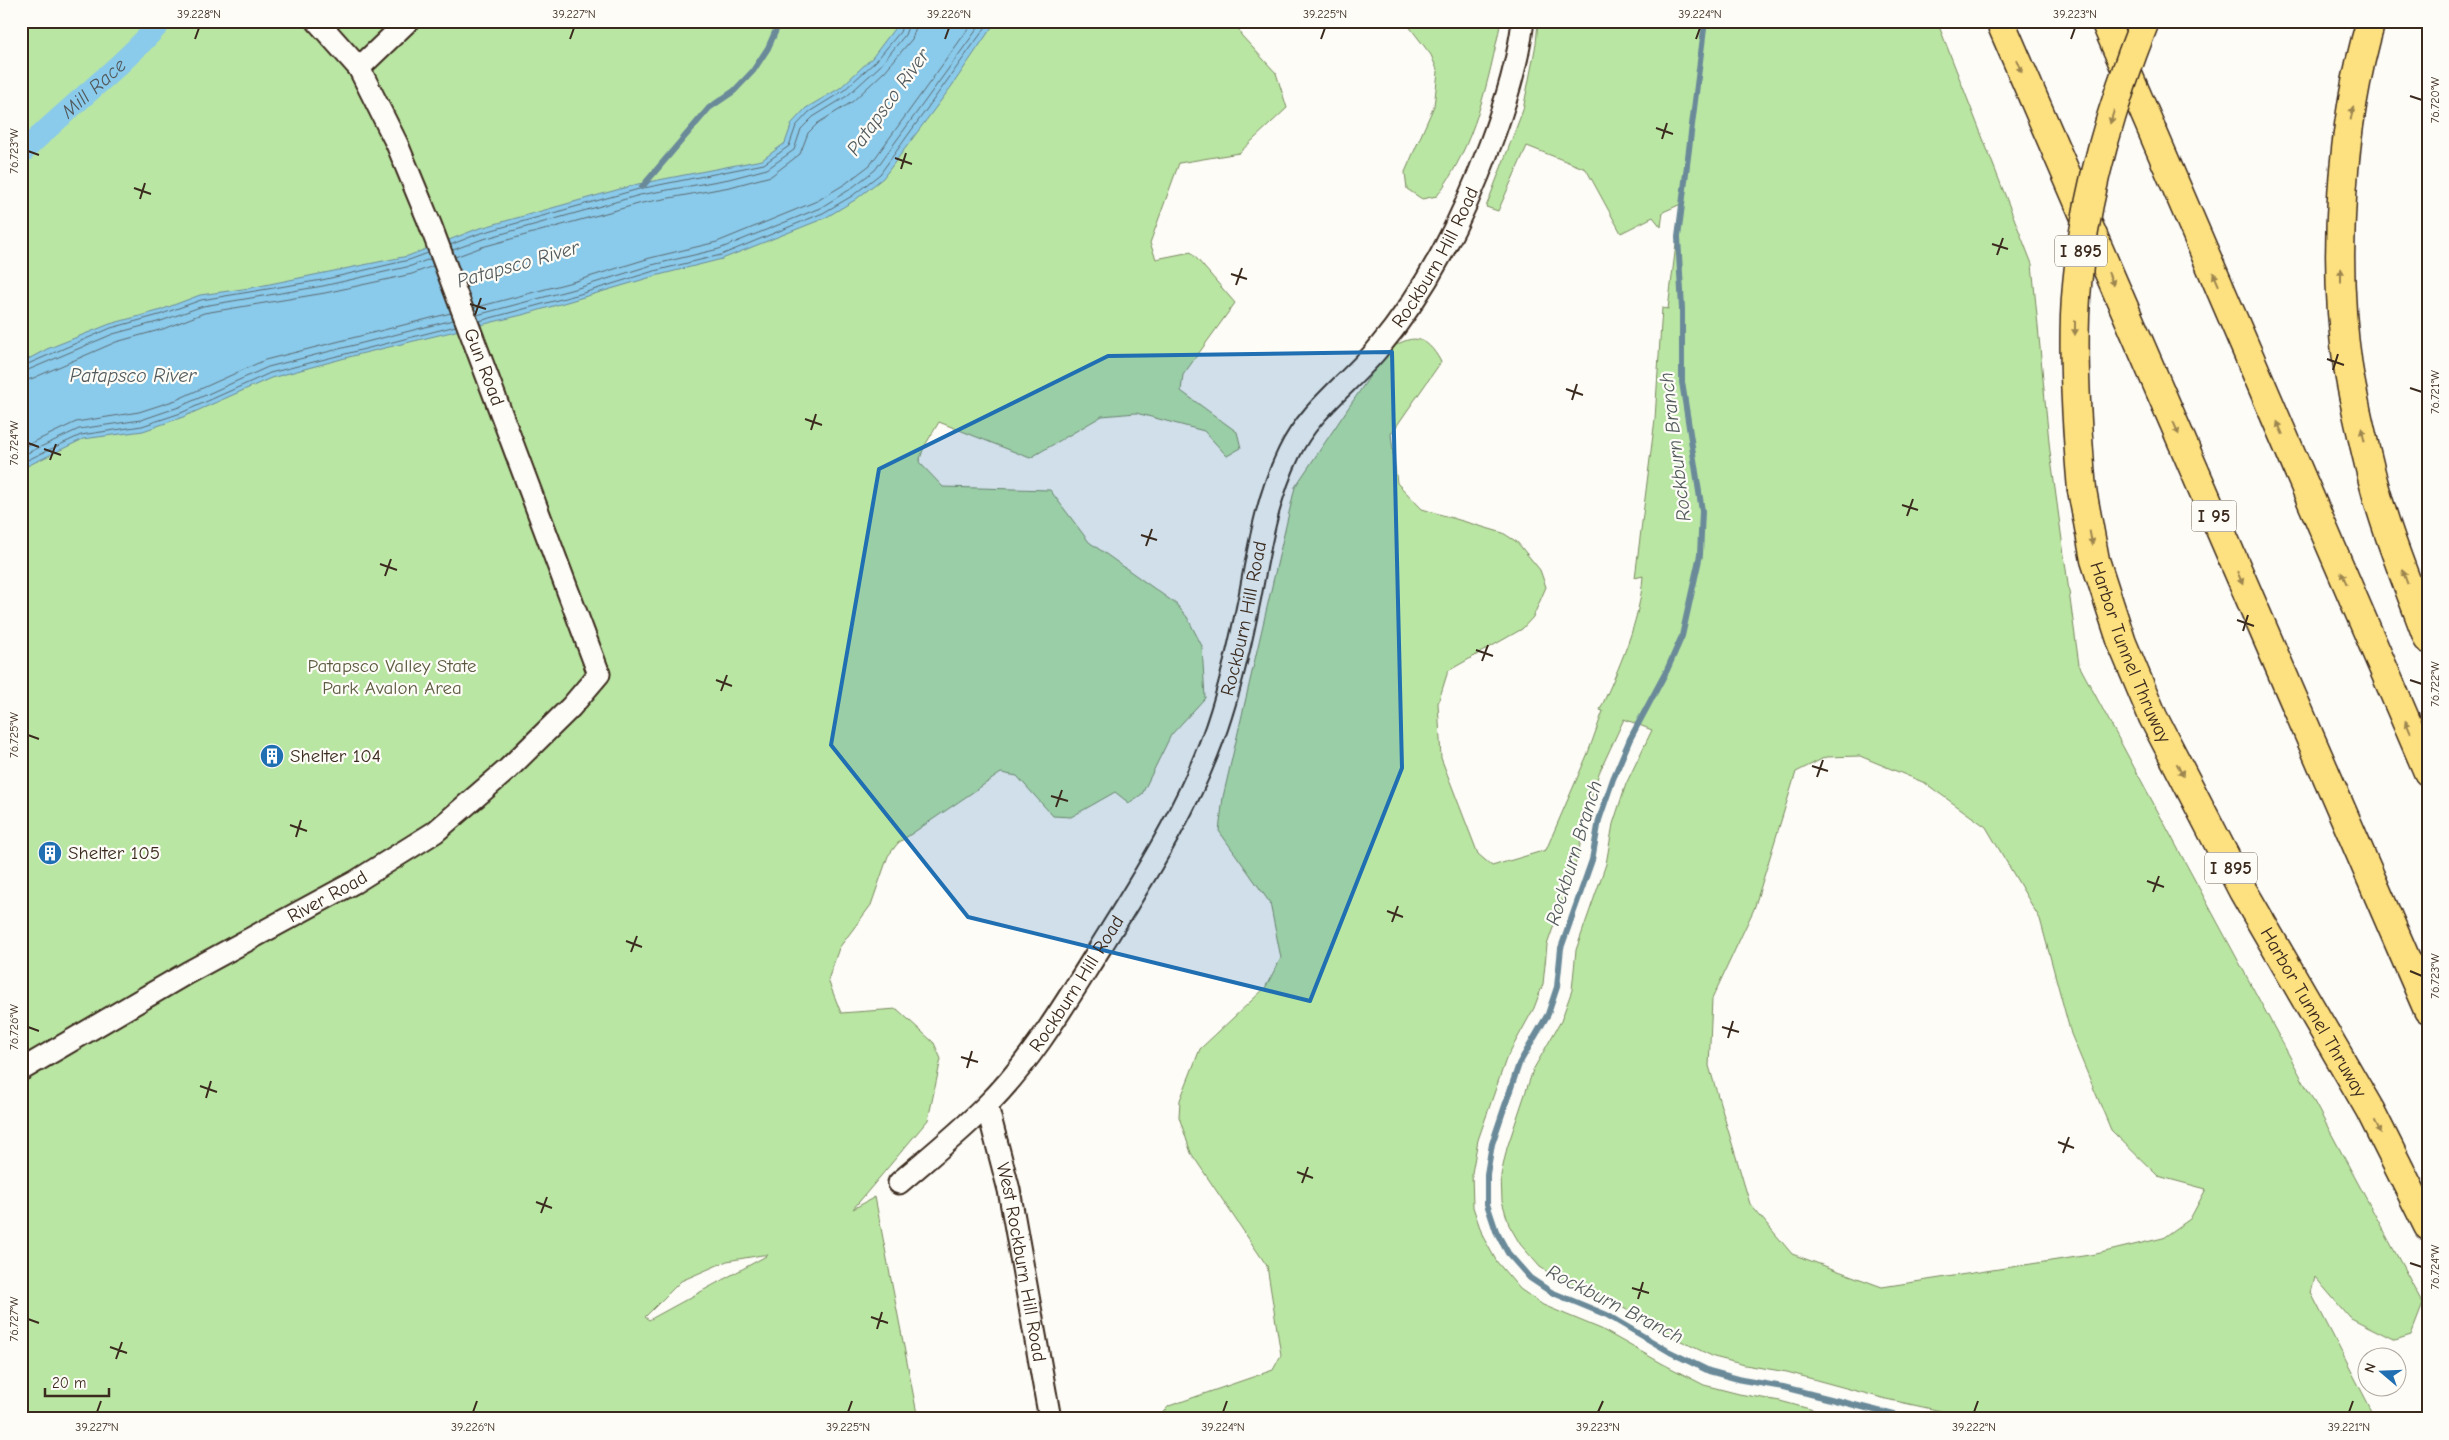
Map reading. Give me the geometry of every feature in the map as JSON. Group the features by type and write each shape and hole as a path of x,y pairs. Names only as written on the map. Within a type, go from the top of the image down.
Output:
{"highway":[{"name":"I 95","path":"2000,21 2428,1010"},
{"path":"2104,21 2428,772"},
{"name":"Harbor Tunnel Thruway","path":"2145,21 2111,119 2092,193 2081,251 2075,314 2074,402 2082,490 2098,569 2122,643 2153,717 2243,891 2370,1110 2428,1226"},
{"path":"2371,21 2347,137 2341,228 2342,301 2348,367 2374,483 2428,639"}],"street":[{"name":"Gun Road","path":"317,21 359,68 398,144 481,358 599,674"},
{"path":"359,68 408,21"},
{"name":"Rockburn Hill Road","path":"899,1183 987,1106 1030,1055 1078,983 1144,877 1174,822 1200,768 1220,717 1235,662 1270,502 1289,453 1304,425 1375,352 1419,293 1455,232 1505,105 1521,41 1523,21"},
{"name":"River Road","path":"21,1070 187,973 355,882 435,832 508,769 571,707 599,674"},
{"name":"West Rockburn Hill Road","path":"987,1106 1009,1190 1050,1419"}],"highlighted area":[{"path":"1392,352 1402,768 1310,1001 968,917 831,745 879,469 1108,356"}],"green space":[{"name":"Patapsco Valley State Park Avalon Area","path":"21,21 1236,21 1241,35 1276,73 1287,108 1239,153 1179,163 1150,243 1156,259 1191,252 1235,303 1183,375 1181,391 1237,432 1241,448 1227,456 1204,431 1136,413 1102,416 1030,458 939,422 924,447 919,462 943,487 1050,490 1089,542 1176,604 1187,617 1202,646 1205,698 1171,735 1142,794 1129,803 1115,792 1071,817 1053,816 1017,776 1001,773 898,843 888,856 871,905 839,948 828,980 841,1013 897,1009 934,1043 941,1059 928,1120 853,1209 875,1197 918,1419 21,1419","holes":["768,1255 649,1320 645,1317 681,1281 727,1261"]},
{"path":"1405,21 1501,21 1485,90 1471,134 1450,176 1437,196 1422,199 1407,189 1405,172 1434,106 1438,72 1431,55"},
{"path":"1538,21 1937,21 2032,264 2050,452 2079,665 2423,1304 2411,1335 2395,1340 2349,1317 2315,1277 2311,1293 2356,1380 2356,1398 2365,1398 2376,1419 2020,1419 1955,1414 1886,1399 1787,1372 1745,1365 1714,1357 1677,1339 1613,1302 1558,1279 1540,1267 1520,1244 1509,1225 1502,1201 1501,1175 1507,1148 1533,1070 1561,1021 1572,990 1576,950 1606,864 1613,824 1626,784 1652,730 1624,719 1599,773 1585,817 1578,856 1547,945 1543,984 1534,1008 1506,1059 1478,1140 1472,1173 1473,1207 1483,1237 1497,1262 1520,1289 1543,1305 1601,1329 1704,1385 1739,1394 1780,1401 1847,1419 1156,1419 1169,1406 1273,1370 1281,1355 1267,1266 1191,1153 1179,1117 1180,1100 1200,1049 1265,988 1281,958 1270,903 1219,831 1223,797 1295,487 1386,352 1410,339 1417,339 1430,346 1441,362 1391,434 1397,483 1422,509 1503,533 1517,542 1540,570 1546,587 1533,617 1522,629 1448,671 1438,703 1441,758 1478,854 1492,866 1546,850 1588,753 1603,711 1600,710 1633,628 1638,610 1643,576 1635,578 1655,419 1662,308 1668,309 1681,204 1663,212 1661,227 1653,217 1621,233 1586,169 1527,146 1498,211 1486,207 1523,110 1536,44","holes":["1860,756 1925,783 1986,827 2040,919 2071,1034 2111,1130 2158,1176 2206,1189 2190,1219 2163,1238 2096,1254 1882,1287 1792,1254 1750,1204 1709,1066 1712,999 1754,909 1796,772 1826,757"]}],"water":[{"name":"Patapsco River","path":"900,21 996,21 951,87 883,178 855,200 825,218 722,259 655,276 526,314 360,354 271,378 183,417 143,431 83,439 21,469 21,363 47,349 110,324 158,311 200,295 250,288 408,256 477,229 638,184 762,160 785,143 792,123 806,108 840,88 872,58"}],"waterway":[{"name":"Mill Race","path":"21,154 128,56 162,21"},
{"path":"642,187 709,108 734,91 753,71 768,48 780,21"},
{"name":"Rockburn Branch","path":"1705,21 1678,237 1682,309 1682,382 1702,511 1700,555 1682,636 1667,670 1630,739 1613,779 1599,820 1592,860 1561,948 1557,987 1548,1014 1519,1064 1492,1144 1487,1174 1487,1204 1496,1231 1508,1253 1530,1278 1551,1292 1607,1315 1670,1352 1709,1371 1742,1380 1783,1387 1910,1419"}],"place":[{"name":"Shelter 104","path":"272,756"},
{"name":"Shelter 105","path":"50,853"}]}
